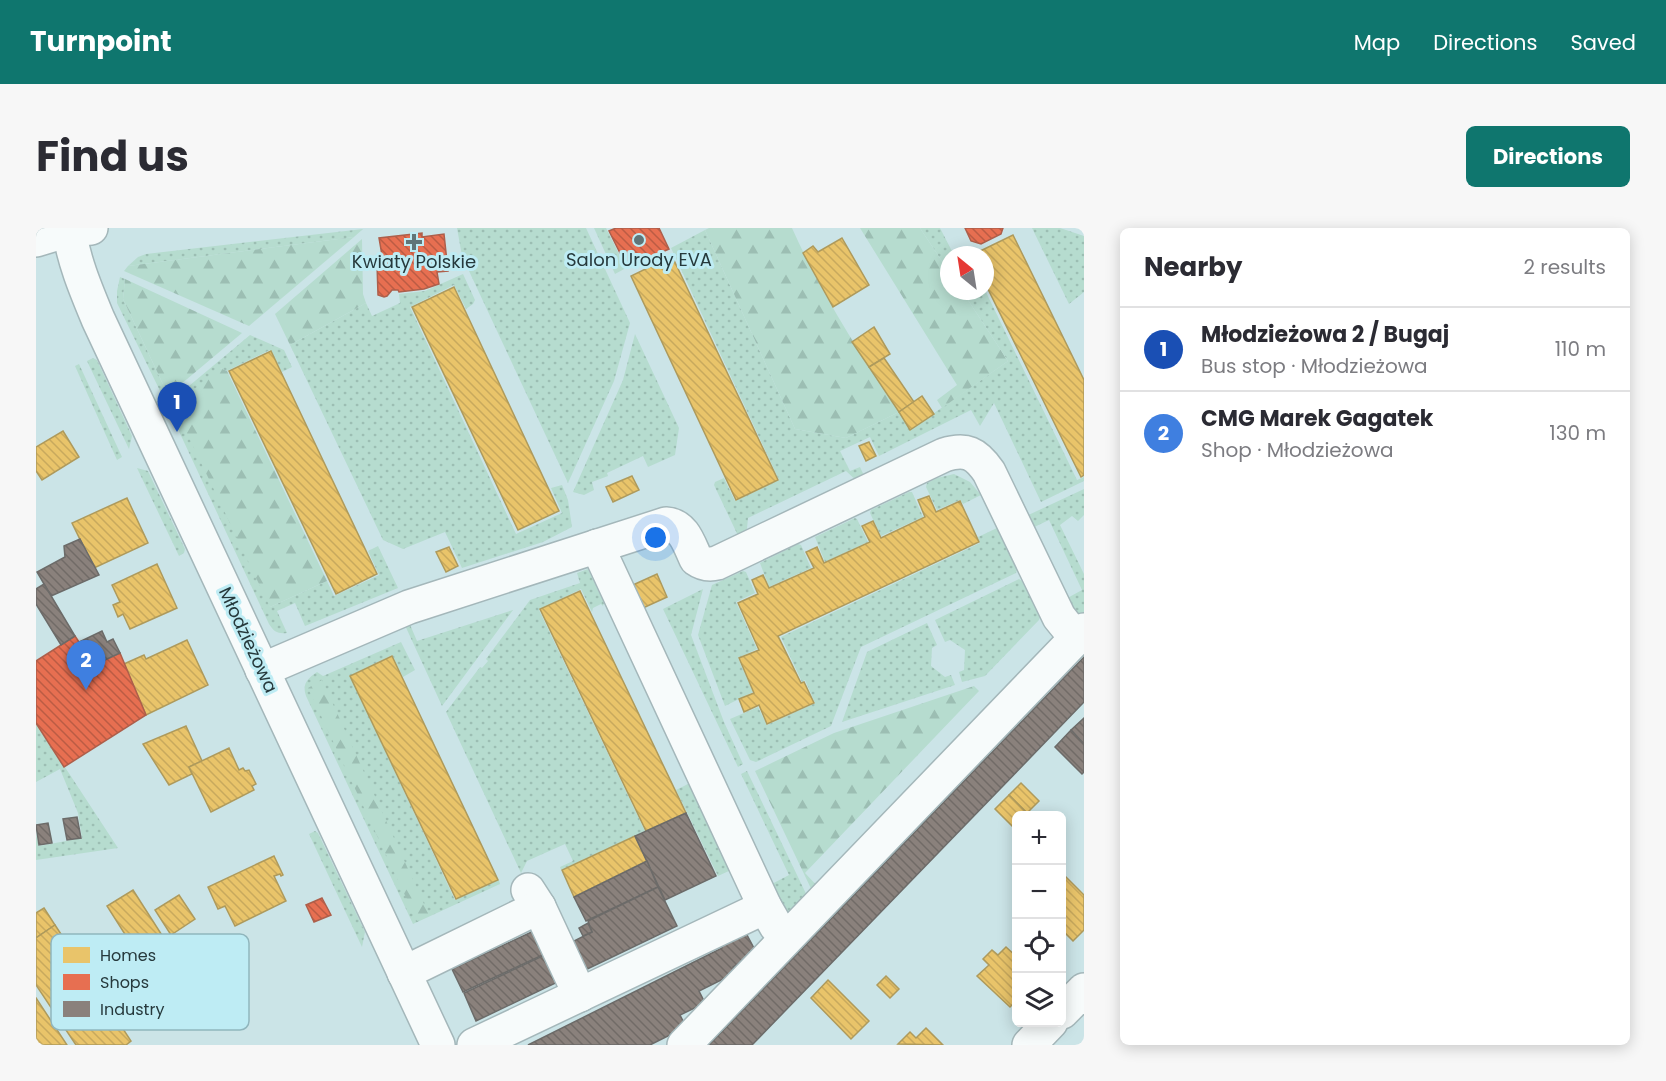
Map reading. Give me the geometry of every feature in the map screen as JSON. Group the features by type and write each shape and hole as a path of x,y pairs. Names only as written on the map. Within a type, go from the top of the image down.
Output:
{"street":[{"path":"36,240 69,229"},
{"name":"Młodzieżowa","path":"69,229 72,250 98,320 438,1045"},
{"path":"262,670 395,612 666,524 673,524 682,531 696,559 704,564 717,563 944,455 958,451 970,453 981,460 989,472 1059,617 1080,634 684,1045"},
{"path":"597,546 765,907 786,938"},
{"path":"404,973 533,898 580,995"},
{"path":"474,1045 765,907"},
{"path":"1066,1008 1084,990"},
{"path":"1029,1045 1047,1027"}],"green space":[{"path":"457,228 586,228 630,323 614,381 568,483 462,256"},
{"path":"594,228 606,228 626,268 615,274"},
{"path":"709,228 792,228 841,322 899,412 846,438 795,429 705,230"},
{"path":"860,228 920,228 940,258 940,300 968,300 1008,361 942,408 937,400 957,385"},
{"path":"920,228 940,228 949,246 940,246 940,258"},
{"path":"1032,228 1060,228 1084,236 1084,292 1069,304"},
{"path":"363,229 354,237 128,266 138,257 146,254"},
{"path":"705,230 795,429 846,438 899,412 910,430 1008,361 968,300 990,300 1077,480 1084,477 1084,481 1041,502 994,403 980,426 971,410 879,456 870,437 840,451 850,471 860,467 867,482 860,484 846,471 748,518 746,539 741,542 714,485 715,482 724,478 735,501 779,480 671,248"},
{"path":"354,237 249,326 124,271 128,266"},
{"path":"362,239 363,294 366,303 290,345 275,314"},
{"path":"463,274 475,300 466,309 454,285 410,307 516,534 562,513 551,488 562,485 568,500 572,527 543,542 462,568 445,532 403,549 383,540 290,345 366,303 372,316 400,303 399,294 425,291"},
{"path":"120,277 125,279 123,299 168,395 164,399 117,303"},
{"path":"125,279 242,333 168,395 123,299"},
{"path":"635,334 679,428 675,455 648,467 643,456 607,473 608,476 592,482 594,490 584,495 573,492 623,380"},
{"path":"250,335 284,350 292,367 282,372 270,350 227,371 220,368 270,607 327,581 334,596 379,575 368,551 378,546 398,588 305,626 295,603 277,611 287,633 276,632 269,624 169,410 171,401"},
{"path":"93,358 97,360 132,436 129,449 87,361"},
{"path":"79,364 122,457 117,460 75,366"},
{"path":"220,368 227,371 327,581 270,607 174,406"},
{"path":"137,468 148,471 185,549 184,553 179,556"},
{"path":"954,474 970,482 981,495 963,504 960,500 937,510 926,487 927,483"},
{"path":"1084,489 1084,515 1078,521 1072,516 1060,525 1084,574 1084,616 1079,617 1062,601 1082,590 1049,520 1028,530 1022,518"},
{"path":"912,492 923,517 881,536 870,513 871,510"},
{"path":"855,518 868,542 825,562 815,537"},
{"path":"997,528 1017,569 1016,573 861,647 831,726 756,762 750,760 730,719 758,707 767,725 815,703 805,680 802,682 781,637 980,543 978,537"},
{"path":"798,544 801,545 811,568 769,587 760,563"},
{"path":"588,569 604,603 603,606 601,604 593,608 592,612 581,589 539,610 645,831 561,870 560,867 573,861 565,844 527,861 521,873 446,712 480,667 482,668 488,661 486,659 530,600 580,583 577,573"},
{"path":"743,571 746,572 755,593 736,602 757,649 738,658 753,692 725,706 698,635 712,585"},
{"path":"1019,579 1040,617 1039,620 985,676 962,682 959,672 964,670 965,650 950,640 945,642 935,620"},
{"path":"703,589 691,635 724,722 743,764 738,767 663,609"},
{"path":"513,610 442,706 403,621 408,620 417,641"},
{"path":"927,623 937,645 932,648 931,666 945,677 951,675 955,685 842,722 867,652"},
{"path":"401,642 415,670 403,677 392,655 350,676 455,900 499,880 500,884 413,924 306,696 305,688 308,680 317,672 323,676"},
{"path":"322,680 429,915 417,921 308,688"},
{"path":"974,686 979,691 805,873 821,890 815,897 755,771 834,733"},
{"path":"36,723 118,848 36,860 36,834 39,846 82,838 78,813 60,769 36,782"},
{"path":"747,771 810,902 792,914 784,912 768,886 789,875 741,774"},
{"path":"688,784 731,870 718,876 676,790"},
{"path":"315,831 318,833 365,932 362,947 309,834"}],"building: Homes":[{"path":"1013,235 1084,380 1084,475 1081,477 993,300 994,246 990,246"},
{"path":"842,238 869,285 833,307 803,253 813,246 818,252"},
{"path":"672,256 778,480 736,500 631,276"},
{"path":"454,287 559,511 518,530 412,307"},
{"path":"874,327 890,354 869,367 852,342"},
{"path":"271,351 377,574 336,594 229,371"},
{"path":"884,358 914,402 899,412 869,367"},
{"path":"922,396 934,414 910,430 899,412"},
{"path":"63,431 79,457 42,480 36,471 36,447"},
{"path":"869,442 876,456 866,461 859,446"},
{"path":"632,476 639,490 613,502 606,487"},
{"path":"929,496 936,512 960,501 979,542 778,636 801,683 804,682 814,703 767,724 759,705 744,712 739,699 754,693 739,658 759,650 738,603 758,594 752,580 763,575 769,588 814,568 806,552 817,547 824,563 870,542 862,526 873,521 881,538 925,517 918,500"},
{"path":"127,498 148,543 94,568 72,523"},
{"path":"449,547 458,566 446,572 436,552"},
{"path":"157,564 177,608 130,629 123,614 118,617 113,605 120,602 112,585"},
{"path":"657,574 667,597 643,608 633,585"},
{"path":"580,591 686,813 646,831 540,609"},
{"path":"187,640 208,685 146,715 124,664 144,655 146,659"},
{"path":"392,656 498,880 456,899 350,676"},
{"path":"186,726 202,761 189,767 192,774 169,785 143,744"},
{"path":"229,748 239,770 243,768 245,771 249,770 256,784 252,786 254,790 211,812 189,767"},
{"path":"1021,783 1039,801 1029,811 1025,811 1009,795"},
{"path":"1009,795 1025,811 1012,811 1012,826 995,809"},
{"path":"635,836 647,861 574,897 562,870"},
{"path":"274,856 283,875 274,876 286,901 235,926 225,906 218,909 208,887"},
{"path":"1066,877 1084,895 1084,930 1073,941 1066,934"},
{"path":"133,890 161,934 125,934 107,906"},
{"path":"179,895 195,919 170,934 155,910"},
{"path":"44,908 55,925 36,938 36,913"},
{"path":"55,925 61,934 51,934 51,1008 36,985 36,938"},
{"path":"1006,947 1012,952 1012,1005 1010,1007 977,976 989,965 983,959 992,950 998,955"},
{"path":"886,976 899,989 890,998 877,985"},
{"path":"828,980 869,1021 851,1039 811,998"},
{"path":"36,998 51,1021 51,1030 57,1030 67,1045 36,1045"},
{"path":"926,1028 943,1045 898,1044 910,1032 916,1038"},
{"path":"66,1030 124,1030 131,1041 126,1045 76,1045"}],"building: Shops":[{"name":"Salon Urody EVA","path":"616,228 659,228 669,249 627,267 609,231"},
{"path":"965,228 1003,228 1001,234 981,244 971,241"},
{"path":"422,233 422,237 444,234 448,271 437,272 439,284 424,289 399,292 392,290 384,297 378,295 377,264 383,261 379,238"},
{"path":"75,636 94,665 120,653 146,715 64,767 36,723 36,661"},
{"path":"322,898 331,915 314,922 306,905"}],"building: Industry":[{"path":"80,539 99,575 51,596 37,572 65,557 64,546"},
{"path":"44,584 75,636 61,645 36,604 36,589"},
{"path":"102,631 107,642 113,639 120,653 94,665 79,642"},
{"path":"1084,657 1084,702 1001,788 752,1045 709,1045"},
{"path":"1084,718 1084,744 1071,730"},
{"path":"1071,730 1084,744 1084,772 1082,774 1055,747"},
{"path":"686,813 716,876 665,900 635,836"},
{"path":"77,817 81,838 67,840 63,819"},
{"path":"48,823 52,843 39,845 36,825"},
{"path":"647,861 658,887 586,921 574,897"},
{"path":"658,887 677,926 579,973 566,945 592,932 588,921"},
{"path":"588,923 592,932 583,936 579,928"},
{"path":"538,929 549,952 463,992 452,969"},
{"path":"746,933 756,952 733,967 735,973 699,991 705,1003 680,1015 686,1027 650,1045 528,1045 722,948"},
{"path":"551,952 564,979 476,1021 464,993"}],"place":[{"name":"Salon Urody EVA","path":"639,240"},
{"name":"Kwiaty Polskie","path":"414,242"},
{"name":"Młodzieżowa 2 / Bugaj","path":"177,432"},
{"name":"CMG Marek Gagatek","path":"86,690"}]}
